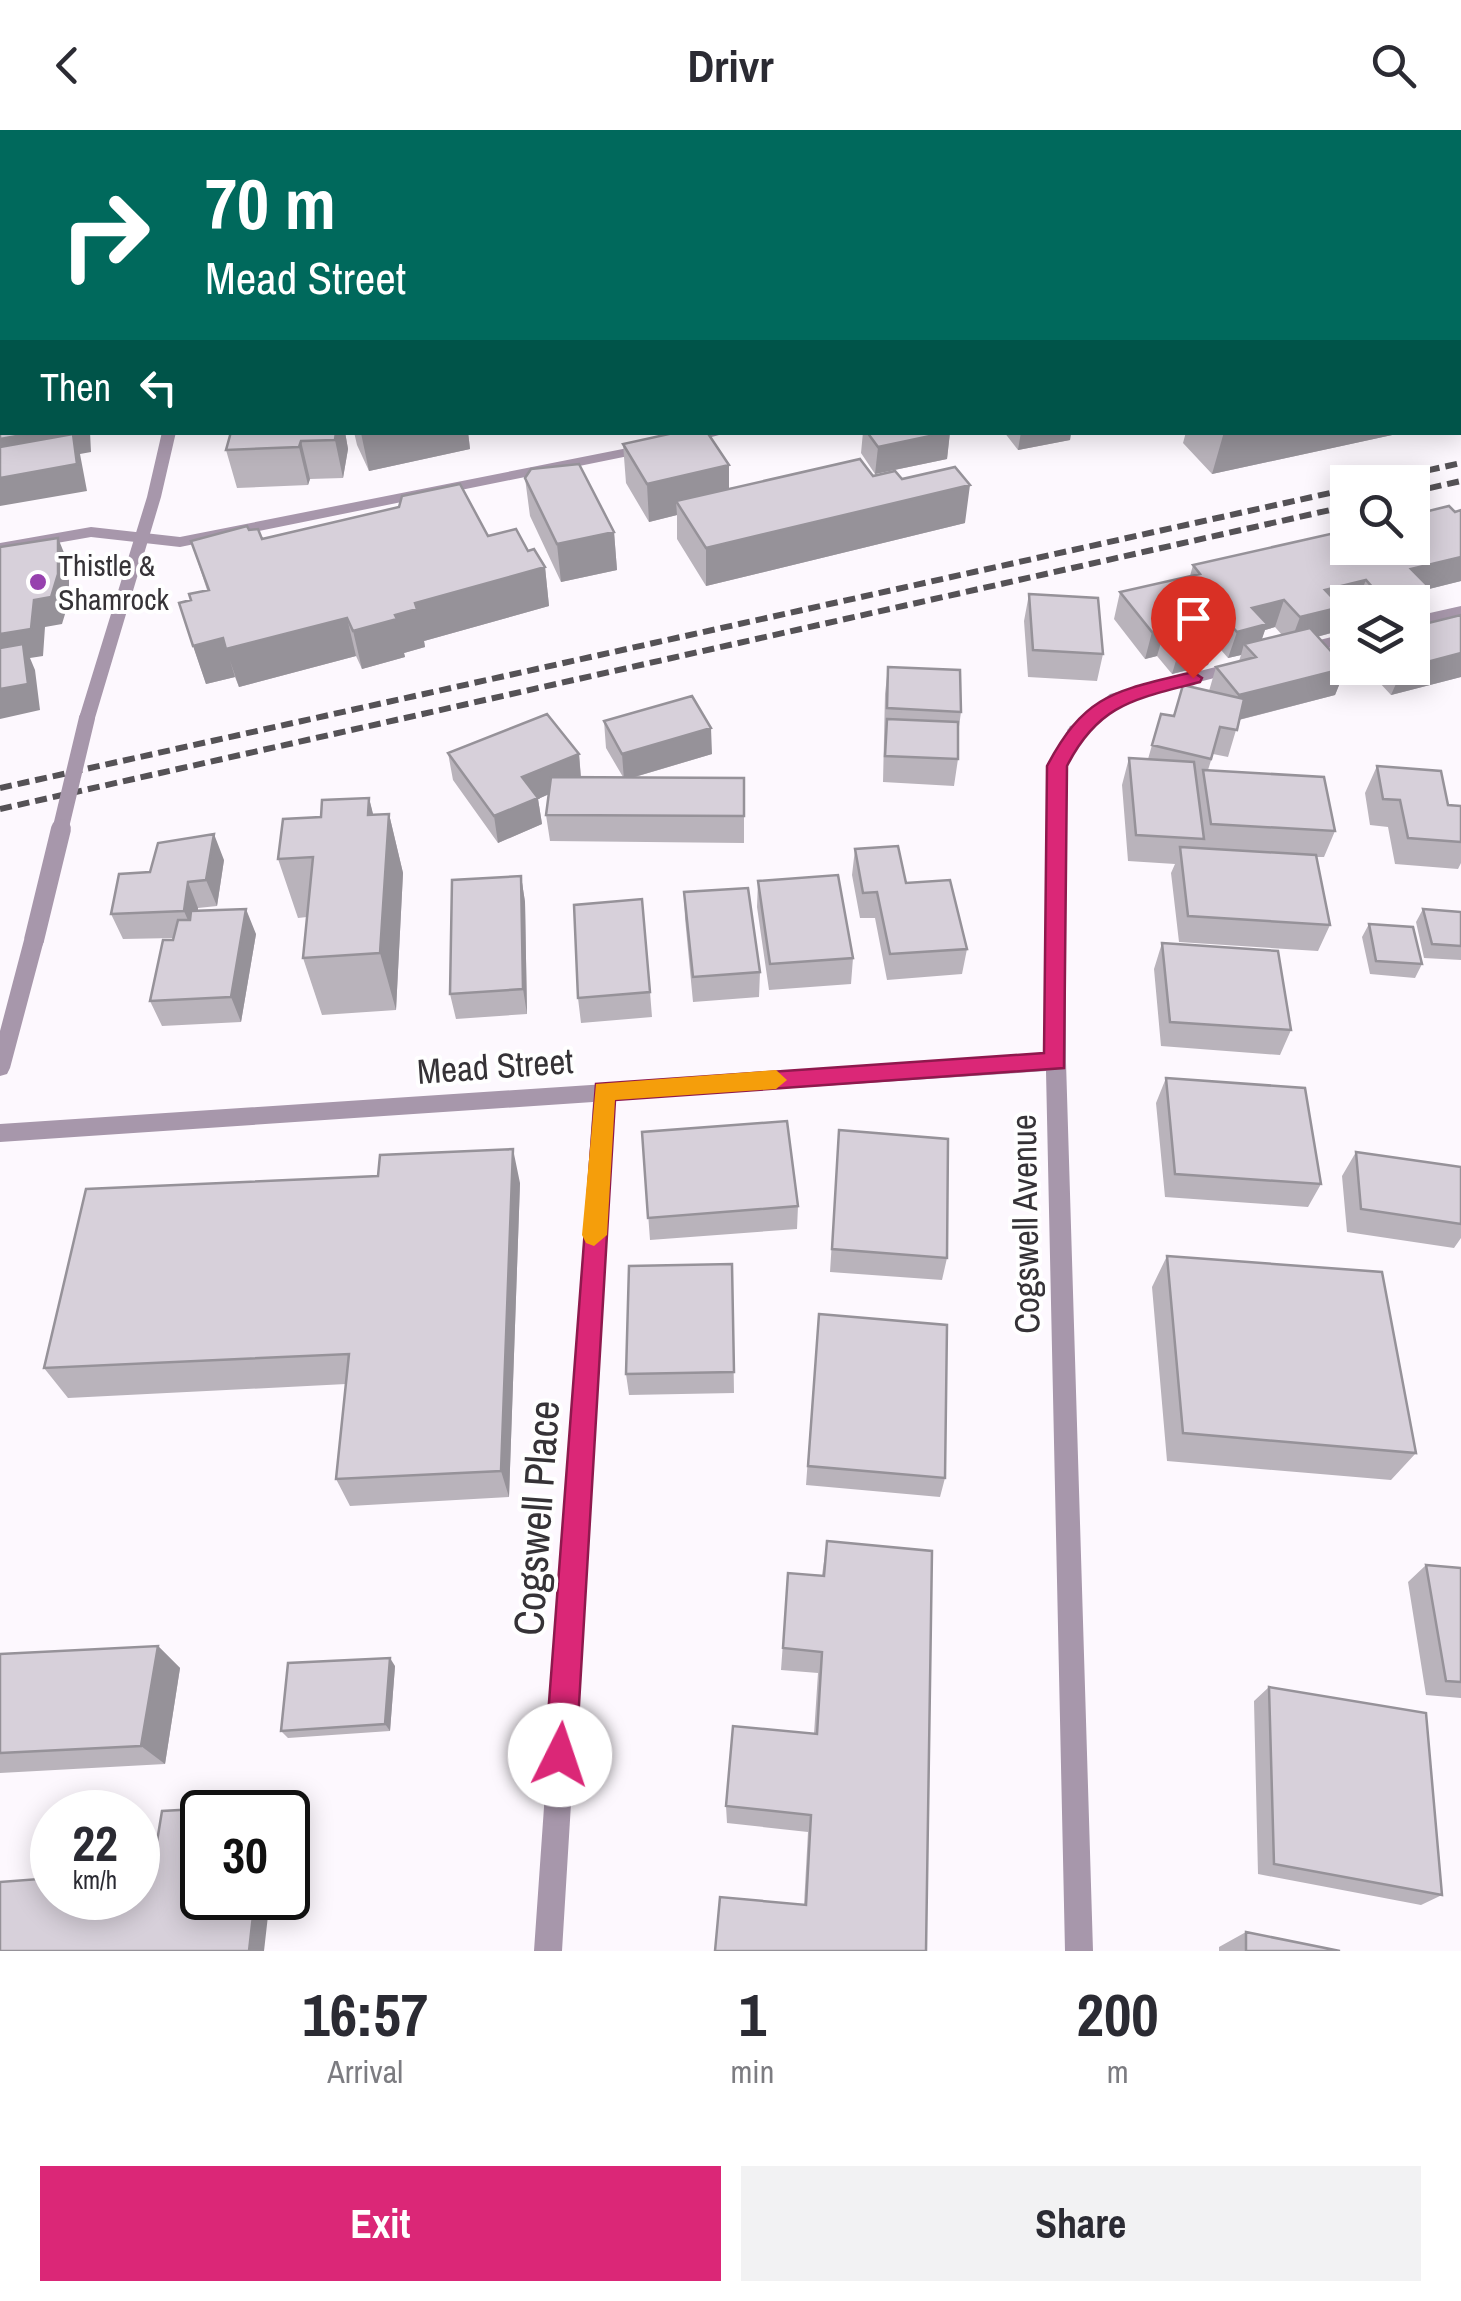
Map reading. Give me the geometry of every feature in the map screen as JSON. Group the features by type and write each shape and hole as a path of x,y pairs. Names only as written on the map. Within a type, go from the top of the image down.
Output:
{"street":[{"path":"0,1068 87,718 168,435"},
{"path":"0,548 92,532 196,539 708,435"},
{"path":"1430,618 1461,611"},
{"path":"1290,653 1330,643"},
{"name":"Cogswell Avenue","path":"1079,1951 1056,1062 1057,766 1076,730 1116,698 1251,663"},
{"name":"Mead Street","path":"0,1133 1056,1062"},
{"name":"Cogswell Place","path":"548,1951 604,1091"}],"building":[{"path":"73,435 77,464 0,478 0,447"},
{"path":"230,435 336,435 335,440 301,441 299,447 226,450"},
{"path":"664,435 709,435 729,465 647,484 623,444"},
{"path":"869,435 935,435 878,447"},
{"path":"860,459 873,476 895,471 902,479 955,467 970,485 706,548 676,501"},
{"path":"579,464 614,532 557,544 525,478 531,469"},
{"path":"460,484 488,536 516,529 528,551 534,549 545,567 415,603 417,609 395,615 397,619 353,631 347,618 226,649 223,638 193,646 179,603 191,600 189,594 209,590 191,541 247,526 249,530 258,529 262,539 399,507 402,496"},
{"path":"1449,506 1455,512 1461,510 1461,557 1430,564 1430,511"},
{"path":"1330,534 1330,565 1428,565 1411,569 1427,585 1370,585 1366,580 1330,585 1325,590 1330,595 1330,610 1300,617 1284,600 1252,608 1267,624 1237,632 1222,615 1202,620 1216,638 1180,647 1165,629 1152,632 1120,592 1200,574 1193,565"},
{"path":"58,538 58,574 51,597 34,600 31,629 0,634 0,547"},
{"path":"1029,594 1098,598 1103,654 1033,650"},
{"path":"1461,615 1461,653 1430,661 1430,623"},
{"path":"1310,628 1330,650 1330,672 1239,695 1216,667 1256,657 1244,644"},
{"path":"23,644 28,684 0,689 0,648"},
{"path":"888,667 960,670 961,712 887,708"},
{"path":"1183,685 1244,699 1237,730 1220,727 1211,759 1152,745 1161,714 1174,716"},
{"path":"692,696 711,728 622,754 604,721"},
{"path":"547,714 579,754 522,777 538,798 494,816 448,753"},
{"path":"887,719 958,722 958,759 885,756"},
{"path":"1129,758 1194,762 1204,839 1136,835"},
{"path":"1377,766 1441,771 1448,805 1461,806 1461,842 1408,838 1400,800 1383,799"},
{"path":"1203,770 1324,777 1335,831 1211,824"},
{"path":"551,777 744,778 744,816 546,815"},
{"path":"369,798 368,815 389,814 380,953 303,958 313,857 278,859 283,819 321,817 322,800"},
{"path":"214,834 206,880 188,882 184,911 111,914 119,874 150,872 158,843"},
{"path":"898,846 906,883 950,880 967,949 890,954 877,892 863,893 855,849"},
{"path":"1180,847 1316,855 1330,925 1188,916"},
{"path":"838,875 853,958 770,964 758,881"},
{"path":"521,876 523,989 450,994 452,880"},
{"path":"748,888 760,972 693,977 684,892"},
{"path":"642,899 650,992 578,998 574,905"},
{"path":"246,909 231,997 150,1001 163,940 173,940 178,920 190,920 191,911"},
{"path":"1423,909 1461,912 1461,946 1432,944"},
{"path":"1369,924 1413,927 1422,964 1376,961"},
{"path":"1162,943 1278,951 1291,1030 1170,1022"},
{"path":"1166,1078 1305,1088 1321,1184 1175,1174"},
{"path":"787,1121 798,1206 648,1218 642,1132"},
{"path":"839,1130 948,1139 947,1258 832,1249"},
{"path":"513,1149 501,1471 336,1479 349,1354 44,1368 86,1189 378,1176 380,1155"},
{"path":"1356,1152 1461,1167 1461,1224 1361,1209"},
{"path":"1167,1256 1382,1272 1416,1453 1183,1433"},
{"path":"732,1264 734,1372 626,1374 629,1266"},
{"path":"819,1314 947,1325 945,1478 808,1466"},
{"path":"827,1541 932,1551 926,1951 715,1951 720,1897 806,1905 811,1815 726,1806 733,1726 817,1734 822,1652 783,1648 788,1573 824,1576"},
{"path":"1426,1565 1461,1568 1461,1682 1446,1681"},
{"path":"158,1646 141,1746 0,1753 0,1654"},
{"path":"390,1658 385,1724 281,1731 288,1663"},
{"path":"1269,1687 1426,1713 1442,1895 1274,1864"},
{"path":"180,1810 180,1920 253,1920 249,1951 0,1951 0,1882 30,1880 30,1920 160,1920 162,1811"},
{"path":"1246,1932 1340,1951 1246,1951"}],"railway":[{"path":"1430,470 1461,463"},
{"path":"1430,488 1461,481"},
{"path":"0,788 1330,493"},
{"path":"0,809 1330,510"}],"slow traffic":[{"path":"594,1235 604,1091 776,1080"}],"place":[{"name":"Thistle & Shamrock","path":"38,582"}],"route":[{"path":"560,1755 604,1091 1056,1062 1057,766 1076,730 1116,698 1193,678"}]}
